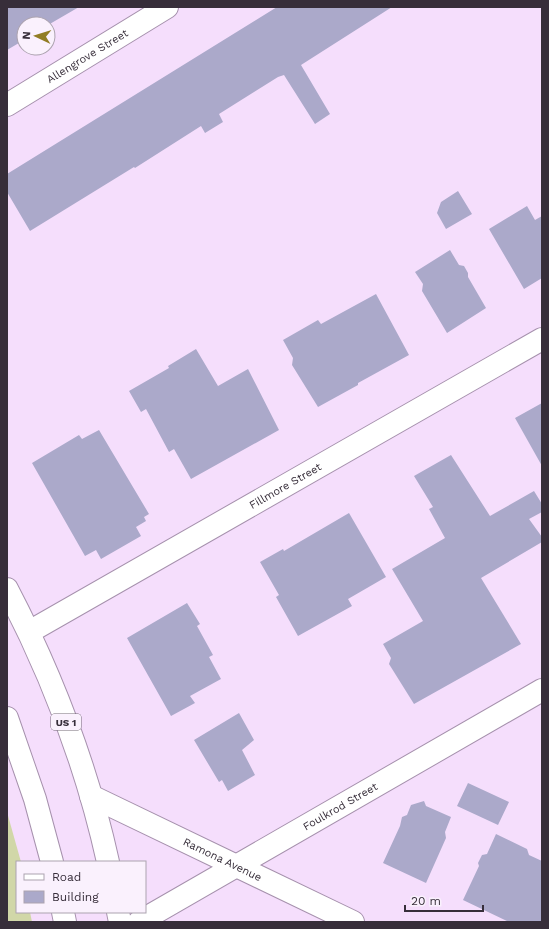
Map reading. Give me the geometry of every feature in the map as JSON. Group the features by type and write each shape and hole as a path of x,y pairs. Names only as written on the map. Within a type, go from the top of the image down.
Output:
{"main road":[{"name":"Allengrove Street","path":"7,105 167,7"},
{"name":"Fillmore Street","path":"29,632 542,339"},
{"name":"US 1","path":"7,589 29,632 62,712 91,796 108,861"},
{"name":"Foulkrod Street","path":"138,922 542,690"},
{"path":"7,718 24,764 52,861"},
{"name":"Ramona Avenue","path":"91,796 353,922"}],"green space":[{"path":"7,812 21,861 16,861 16,913 30,913 32,922 7,922"}],"building":[{"path":"7,7 79,7 56,20 56,16 16,16 16,45 7,50"},
{"path":"277,7 392,7 301,65 330,114 315,124 284,75 278,77 219,114 223,122 205,133 201,126 135,168 134,167 30,231 7,192 7,174"},
{"path":"458,191 472,214 446,229 437,213 441,202"},
{"path":"527,206 535,220 542,216 542,278 524,289 489,229"},
{"path":"450,250 459,265 464,266 468,273 468,277 486,308 447,333 422,291 423,284 415,272"},
{"path":"376,294 409,355 318,407 292,365 293,358 283,340 318,320 321,324"},
{"path":"196,349 218,386 248,369 279,430 191,479 174,449 169,452 146,409 141,412 129,391 169,368 168,366"},
{"path":"542,403 542,466 515,418"},
{"path":"99,430 149,514 144,517 146,521 136,527 141,536 101,559 96,550 85,556 32,463 79,435 82,439"},
{"path":"451,455 490,516 534,491 542,504 542,512 529,519 542,537 542,542 481,578 521,644 414,704 389,664 391,658 383,644 423,621 392,569 445,538 429,509 433,507 414,476"},
{"path":"349,513 386,577 348,599 352,606 298,636 276,597 279,595 260,562 283,549 284,551"},
{"path":"187,603 200,624 197,626 213,655 209,657 221,679 190,696 195,703 171,716 127,638"},
{"path":"239,713 254,740 242,750 255,775 228,791 222,780 219,782 194,740"},
{"path":"468,783 509,802 498,825 457,806"},
{"path":"424,801 426,806 451,817 445,832 446,838 426,883 383,863 400,826 402,817 407,815 411,805"},
{"path":"496,834 527,849 529,855 542,861 542,922 509,922 463,900 479,866 478,863 482,855 487,854"}]}
